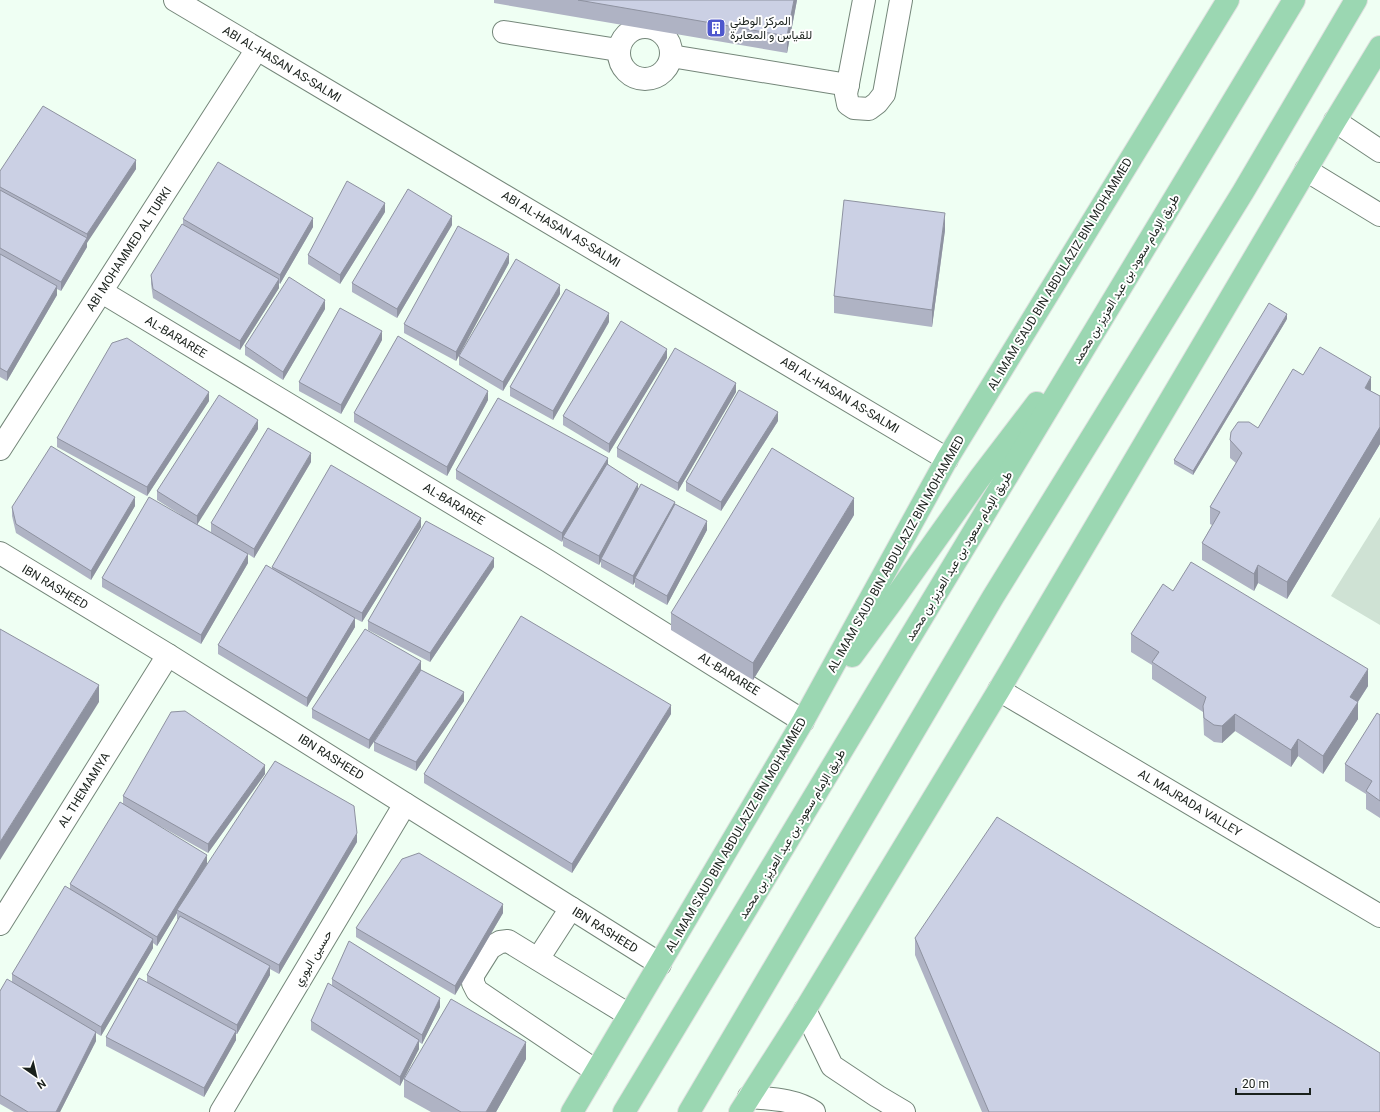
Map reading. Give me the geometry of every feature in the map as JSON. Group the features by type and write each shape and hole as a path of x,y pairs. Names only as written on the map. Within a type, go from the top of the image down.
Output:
{"main road":[{"name":"AL IMAM S'AUD BIN ABDULAZIZ BIN MOHAMMED","path":"576,1108 596,1071 803,721 947,459 1228,0"},
{"name":"طريق الإمام سعود بن عبد العزيز بن محمد","path":"624,1112 1294,0"},
{"path":"689,1112 993,597 1242,192 1356,0"},
{"path":"744,1105 804,1010 999,690 1380,47"},
{"path":"803,721 891,603 979,479 1102,318"}],"street":[{"name":"ABI AL-HASAN AS-SALMI","path":"175,0 947,459"},
{"path":"864,0 846,94 848,104 854,108 869,109 877,103 884,94 901,0"},
{"path":"652,27 665,35 671,48 671,56 670,64 660,76 645,80 631,76 620,65 618,50 624,36 636,28 652,27"},
{"path":"504,32 618,50"},
{"name":"ABI MOHAMMED AL TURKI","path":"0,449 257,49"},
{"path":"671,56 848,85"},
{"path":"1335,121 1380,151"},
{"path":"1306,170 1380,215"},
{"name":"AL-BARAREE","path":"102,292 548,561 803,721"},
{"name":"IBN RASHEED","path":"0,553 168,655 660,964"},
{"name":"AL THEMAMIYA","path":"2,918 168,655"},
{"name":"AL MAJRADA VALLEY","path":"999,690 1380,916"},
{"name":"حسين البوري","path":"221,1112 405,804"},
{"path":"538,959 571,908"},
{"path":"596,1071 476,991 473,983 473,975 490,948 500,942 508,941 629,1015"},
{"path":"804,1010 832,1066 904,1112"},
{"path":"744,1105 782,1100 807,1107 814,1112"}],"green space":[{"path":"1380,517 1380,625 1331,596"}],"building":[{"path":"578,0 794,0 787,36"},
{"path":"43,106 136,160 87,234 0,187 0,171"},
{"path":"218,162 313,218 280,275 183,219"},
{"path":"347,181 385,203 340,275 308,255"},
{"path":"408,189 452,216 397,309 352,283"},
{"path":"0,190 87,238 61,282 0,248"},
{"path":"844,200 945,213 932,310 834,296"},
{"path":"182,224 279,279 240,341 153,289 151,275"},
{"path":"458,226 509,254 456,352 404,324"},
{"path":"0,254 57,286 7,372 0,368"},
{"path":"516,259 560,285 503,382 459,356"},
{"path":"289,277 325,300 283,372 245,346"},
{"path":"566,289 609,313 553,411 510,387"},
{"path":"1269,303 1287,314 1193,471 1174,460"},
{"path":"340,308 382,331 341,405 299,382"},
{"path":"621,321 667,349 609,444 563,416"},
{"path":"398,336 488,391 447,467 354,413"},
{"path":"127,338 209,392 147,487 57,438 112,343"},
{"path":"1320,347 1371,377 1365,388 1380,396 1380,427 1287,582 1258,565 1254,574 1202,543 1220,512 1210,507 1242,453 1230,440 1231,432 1238,422 1249,422 1258,428 1293,369 1303,375"},
{"path":"675,348 736,383 678,483 617,448"},
{"path":"739,390 778,412 721,502 686,482"},
{"path":"219,395 258,420 197,516 157,491"},
{"path":"498,398 608,458 562,533 456,470"},
{"path":"268,428 311,453 254,549 211,523"},
{"path":"51,446 135,497 91,571 16,524 12,507"},
{"path":"772,448 854,498 753,663 671,613"},
{"path":"607,464 638,484 599,556 563,537"},
{"path":"331,465 421,518 362,613 272,567"},
{"path":"641,484 675,502 633,576 601,559"},
{"path":"149,497 248,554 201,635 102,578"},
{"path":"675,504 707,521 667,596 635,578"},
{"path":"426,521 494,558 430,653 368,621"},
{"path":"1191,562 1368,669 1350,697 1358,702 1323,756 1298,739 1291,750 1235,714 1222,726 1214,725 1204,718 1203,706 1206,697 1152,662 1159,652 1131,634 1163,584 1173,591"},
{"path":"266,565 355,618 307,698 218,645"},
{"path":"521,616 671,705 572,864 424,774"},
{"path":"0,629 99,685 0,842"},
{"path":"365,629 421,661 369,740 312,709"},
{"path":"421,670 464,692 416,762 374,742"},
{"path":"185,711 265,765 208,844 123,796 171,712"},
{"path":"1377,713 1380,715 1380,801 1366,791 1372,781 1345,764"},
{"path":"275,761 354,806 357,833 279,965 177,910"},
{"path":"120,802 207,855 157,937 70,884"},
{"path":"997,817 1380,1053 1380,1112 989,1112 915,938"},
{"path":"419,853 503,904 455,986 356,928 402,859"},
{"path":"65,886 153,939 101,1027 12,974"},
{"path":"180,916 270,966 237,1025 147,975"},
{"path":"349,941 440,998 422,1035 332,979"},
{"path":"139,978 236,1031 204,1088 106,1037"},
{"path":"7,979 96,1032 56,1112 28,1112 0,1095 0,991"},
{"path":"328,983 419,1040 400,1077 311,1021"},
{"path":"451,999 526,1042 486,1112 461,1112 404,1079"}],"place":[{"name":"المركز الوطني للقياس و المعابرة","path":"716,28"}]}
